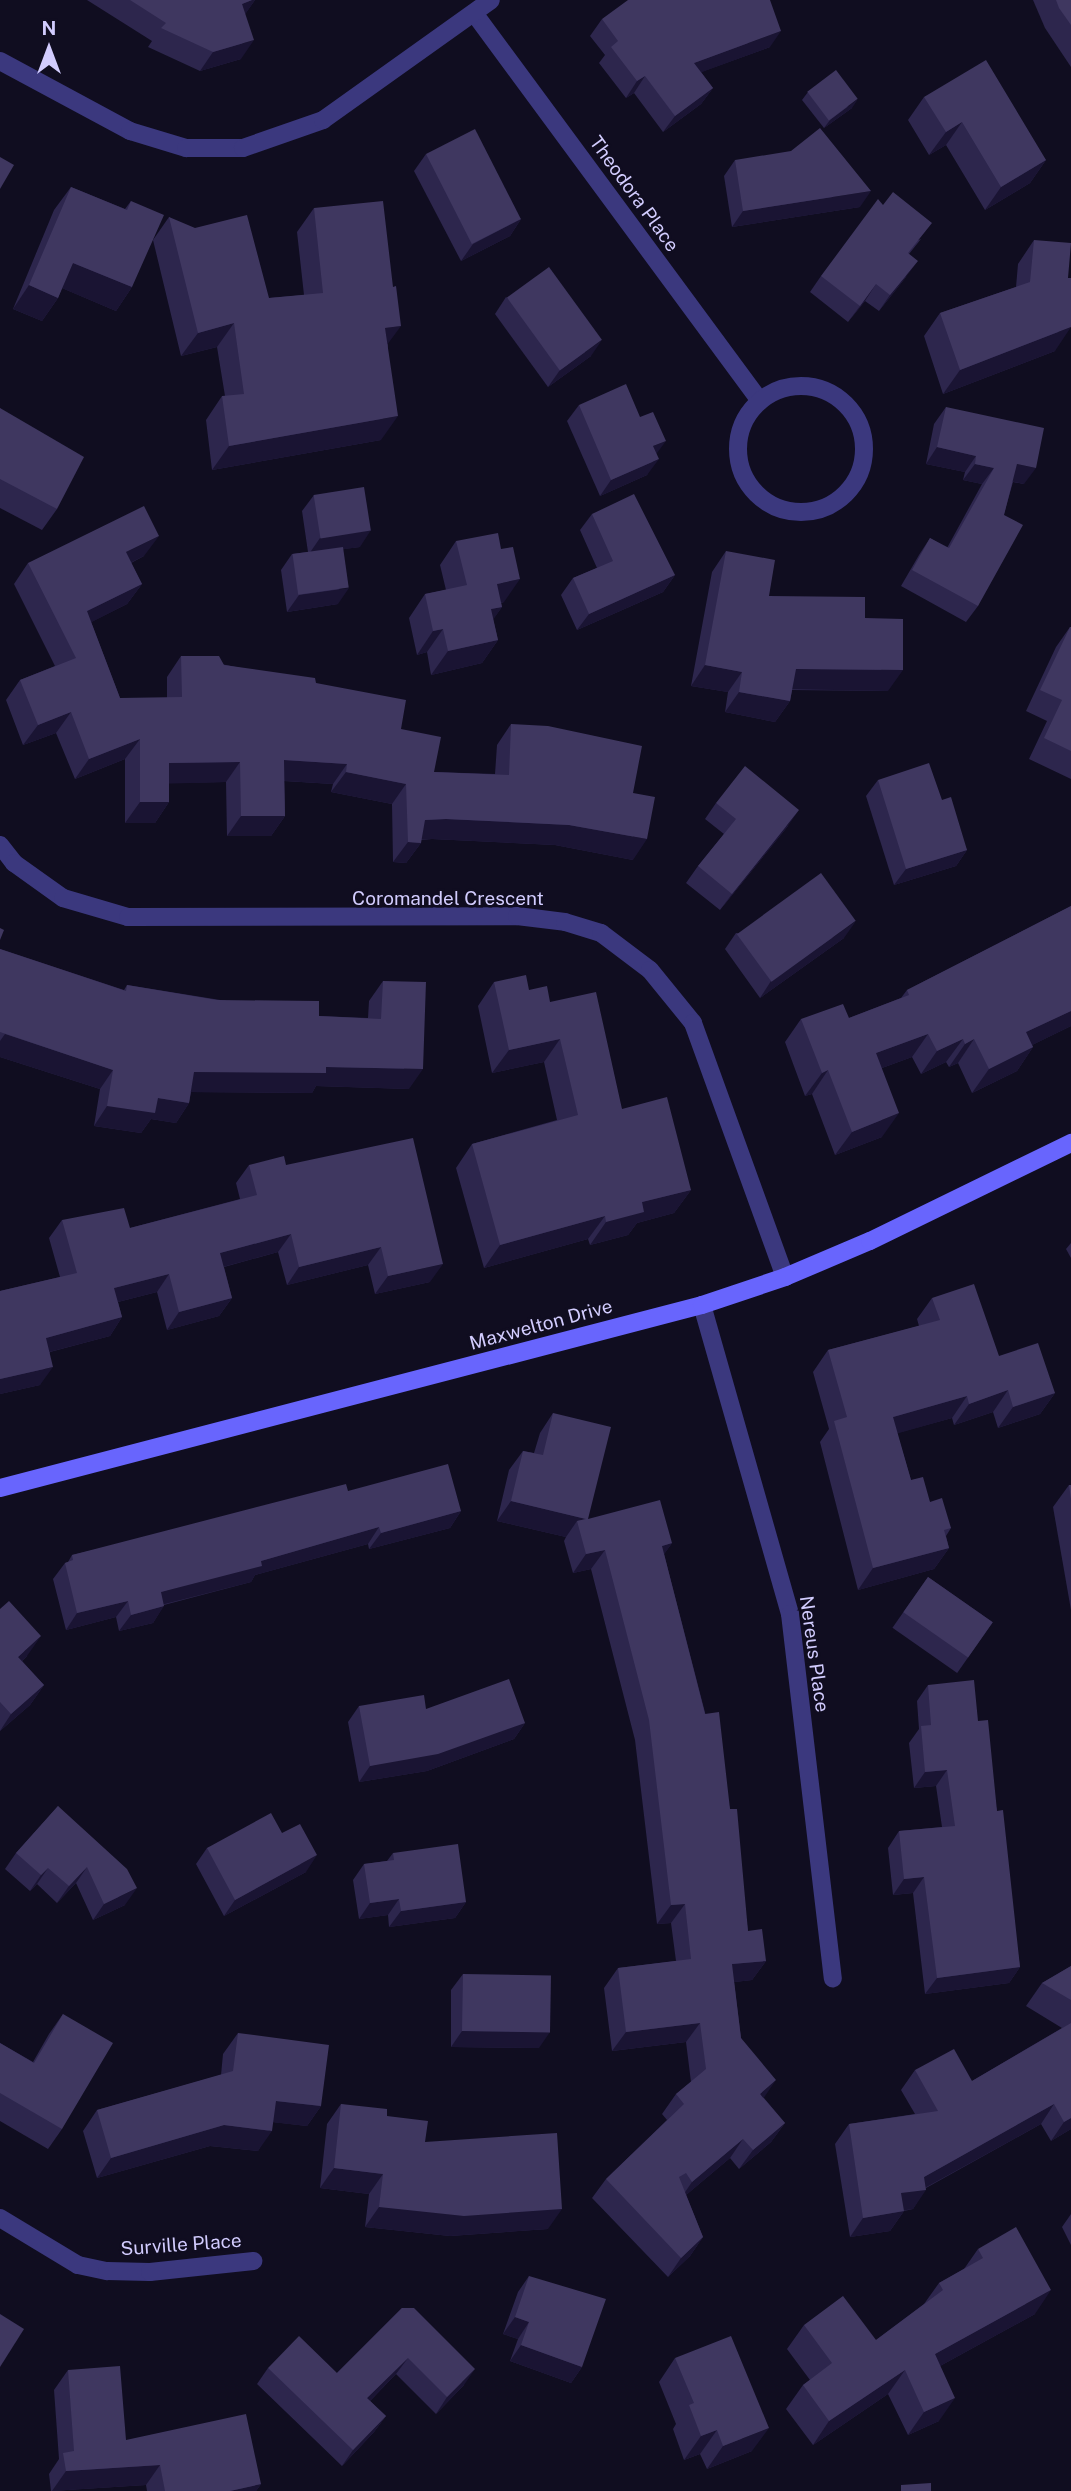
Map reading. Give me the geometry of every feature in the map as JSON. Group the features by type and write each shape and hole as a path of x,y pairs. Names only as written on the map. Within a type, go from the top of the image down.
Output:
{"street":[{"path":"0,61 130,131 186,148 243,148 323,120 491,0"},
{"name":"Theodora Place","path":"474,13 760,401"},
{"path":"796,386 834,396 849,409 864,445 854,483 841,498 822,509 800,512 779,509 760,497 746,481 738,460 742,428 760,401 796,386"},
{"name":"Coromandel Crescent","path":"0,845 14,863 62,898 128,917 517,916 565,922 601,933 650,970 693,1023 785,1278"},
{"name":"Maxwelton Drive","path":"0,1488 702,1305 785,1278 1071,1143"},
{"name":"Nereus Place","path":"702,1305 790,1614 833,1978"},
{"name":"Surville Place","path":"0,2218 78,2265 107,2270 150,2272 253,2261"}],"building":[{"path":"130,0 252,0 242,4 254,40 213,52 161,28 166,23"},
{"path":"628,0 770,0 781,31 694,63 713,88 675,116 645,76 637,81 611,47 618,41 602,19"},
{"path":"1056,0 1071,0 1071,25 1059,8"},
{"path":"986,60 1046,160 1001,187 962,122 946,132 924,97"},
{"path":"836,70 858,99 829,120 807,92"},
{"path":"820,128 871,191 743,211 735,160 791,151"},
{"path":"475,129 521,219 472,244 426,154"},
{"path":"0,157 14,165 0,189"},
{"path":"71,187 127,210 131,201 164,215 132,287 73,263 58,298 29,285"},
{"path":"893,192 932,223 908,253 918,261 890,295 876,284 860,306 821,276 878,199 883,205"},
{"path":"383,201 393,287 396,286 401,326 385,328 398,416 229,446 222,396 244,394 234,323 198,333 169,217 195,228 247,215 269,298 323,293 314,208"},
{"path":"1034,240 1071,243 1068,278 1071,278 1071,327 960,370 940,313 1030,282"},
{"path":"549,267 602,340 560,370 507,298"},
{"path":"626,384 640,417 653,412 666,441 653,446 659,459 611,480 579,405"},
{"path":"946,407 1044,428 1036,468 1017,464 1004,515 1023,525 978,606 912,570 930,538 949,548 994,468 975,464 976,456 937,447"},
{"path":"0,408 84,457 57,509 0,479"},
{"path":"364,487 371,530 321,538 314,495"},
{"path":"634,494 675,575 589,614 573,578 613,561 592,514"},
{"path":"144,506 159,536 126,552 142,584 87,611 120,698 182,697 181,656 219,656 224,665 315,678 316,683 406,700 401,729 441,737 434,772 509,775 511,724 548,726 642,746 633,793 655,797 647,839 569,825 446,819 425,820 421,843 408,842 406,784 346,772 347,764 284,760 285,816 241,816 240,762 169,763 169,802 140,802 140,739 89,759 71,712 38,725 20,680 76,658 28,563"},
{"path":"498,533 501,549 513,547 520,579 497,584 502,607 491,609 498,640 448,651 443,629 433,631 425,594 467,585 456,541"},
{"path":"343,547 349,588 298,595 292,554"},
{"path":"726,551 775,560 769,596 865,597 865,618 903,619 903,670 796,669 790,701 739,692 742,672 705,665"},
{"path":"1070,627 1071,751 1044,738 1062,700 1040,690"},
{"path":"929,763 942,800 951,797 967,850 906,869 878,780"},
{"path":"745,766 799,810 732,894 698,866 736,819 716,803"},
{"path":"821,873 856,921 772,982 737,934"},
{"path":"1071,906 1071,1011 1026,1032 1033,1047 989,1069 974,1039 965,1044 963,1039 937,1051 928,1034 876,1053 899,1113 852,1132 828,1070 822,1073 801,1019 843,1004 849,1018 909,995 907,990"},
{"path":"0,949 126,991 127,985 217,1000 319,1001 319,1016 381,1019 383,981 426,982 423,1069 326,1067 326,1073 194,1072 189,1103 158,1098 155,1113 107,1106 113,1070 0,1032"},
{"path":"526,975 529,990 547,986 550,1002 596,992 622,1109 667,1097 691,1190 642,1202 644,1212 606,1222 605,1216 500,1245 472,1144 578,1115 560,1039 509,1050 494,982"},
{"path":"413,1138 443,1264 388,1276 381,1247 299,1267 291,1234 220,1253 232,1298 179,1312 169,1274 114,1288 122,1317 46,1338 53,1367 0,1379 0,1291 77,1273 62,1220 124,1208 130,1228 257,1195 249,1165 284,1156 286,1165"},
{"path":"974,1284 999,1356 1038,1343 1055,1393 1013,1407 1008,1390 969,1404 967,1396 893,1417 911,1480 923,1477 930,1502 942,1498 951,1528 944,1530 949,1548 873,1568 834,1421 847,1417 828,1350 940,1320 932,1298"},
{"path":"553,1413 611,1427 588,1519 660,1500 672,1543 662,1546 705,1714 719,1712 730,1809 737,1809 748,1931 762,1929 766,1961 732,1964 741,2038 776,2080 760,2094 785,2123 753,2150 743,2139 692,2182 686,2173 679,2177 703,2237 681,2258 606,2179 684,2104 676,2094 706,2069 700,2023 626,2032 618,1968 691,1959 685,1904 671,1905 649,1720 605,1550 586,1554 577,1521 586,1519 511,1501 523,1451 543,1455"},
{"path":"448,1464 461,1511 381,1533 379,1527 261,1561 262,1566 161,1592 164,1606 131,1615 128,1601 77,1613 65,1563 73,1560 72,1555 346,1484 348,1491"},
{"path":"928,1577 993,1622 968,1658 903,1612"},
{"path":"9,1601 41,1636 18,1657 44,1685 11,1714 0,1702 0,1609"},
{"path":"509,1679 525,1723 438,1754 370,1766 359,1706 424,1695 426,1709"},
{"path":"974,1680 978,1721 988,1720 997,1811 1003,1810 1020,1967 937,1978 924,1877 904,1879 899,1831 955,1826 947,1770 925,1772 921,1726 931,1725 928,1685"},
{"path":"58,1806 127,1869 137,1888 104,1904 87,1867 69,1886 48,1868 41,1875 16,1853"},
{"path":"271,1813 282,1833 300,1824 317,1855 235,1900 207,1848"},
{"path":"458,1844 466,1902 401,1911 399,1899 370,1903 364,1864 394,1860 393,1853"},
{"path":"1071,1966 1071,2000 1042,1983"},
{"path":"463,1974 551,1976 550,2033 462,2031"},
{"path":"63,2014 113,2043 62,2129 0,2093 0,2043 34,2063"},
{"path":"1071,2023 1071,2118 1064,2122 1054,2104 924,2177 926,2190 901,2193 904,2211 863,2218 849,2124 938,2111 915,2070 954,2049 972,2081"},
{"path":"238,2033 329,2045 321,2106 276,2101 272,2131 224,2125 111,2158 97,2110 233,2071"},
{"path":"341,2104 387,2109 387,2116 428,2121 425,2142 557,2133 562,2209 464,2216 379,2207 383,2174 334,2168"},
{"path":"1016,2227 1051,2290 935,2354 955,2398 924,2412 905,2370 829,2421 803,2385 832,2363 804,2325 843,2296 876,2340 943,2290 939,2283 983,2258 978,2249"},
{"path":"529,2276 606,2299 582,2367 521,2345 529,2322 515,2317"},
{"path":"402,2308 414,2308 475,2369 447,2397 408,2358 367,2398 386,2416 353,2450 268,2368 299,2336 337,2373"},
{"path":"0,2314 24,2329 0,2367"},
{"path":"731,2336 769,2428 723,2446 717,2430 701,2436 689,2405 694,2403 675,2358"},
{"path":"120,2366 126,2440 246,2414 261,2484 230,2491 165,2491 160,2465 66,2471 63,2453 74,2451 68,2370"},
{"path":"931,2483 931,2491 901,2491 901,2485"}]}
